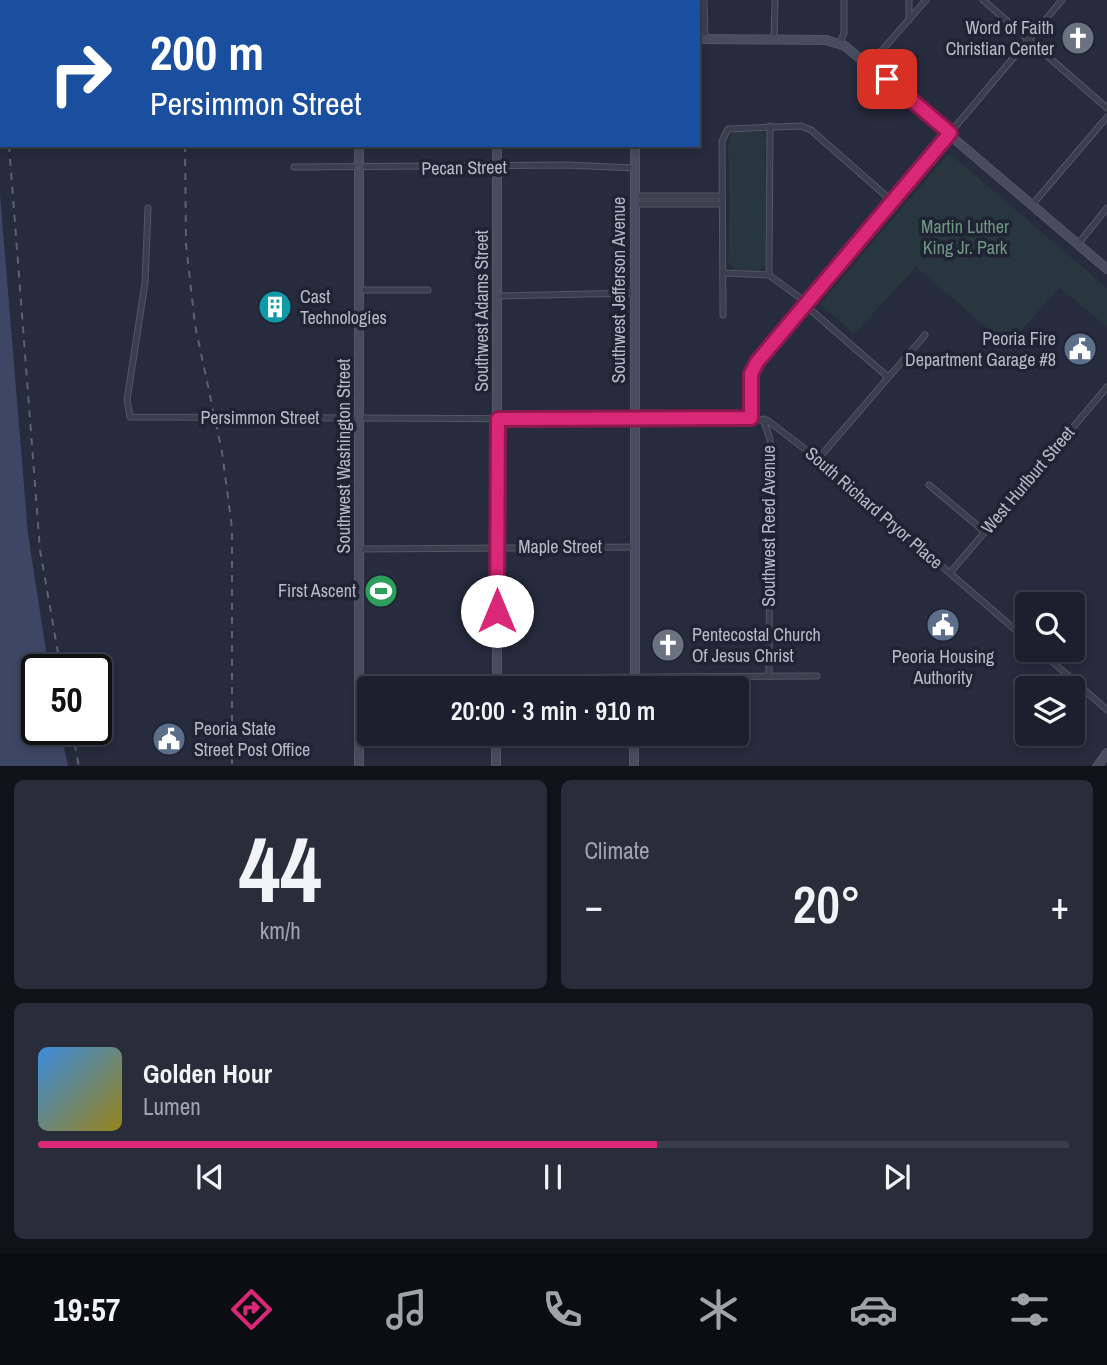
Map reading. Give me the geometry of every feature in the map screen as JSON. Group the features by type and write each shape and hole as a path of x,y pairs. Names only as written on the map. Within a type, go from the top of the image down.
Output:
{"main road":[{"path":"701,39 840,43 870,64 1107,269"},
{"name":"Southwest Washington Street","path":"359,147 359,766"},
{"name":"Southwest Adams Street","path":"497,147 497,676"},
{"name":"Southwest Jefferson Avenue","path":"635,147 635,676"},
{"path":"496,746 496,766"},
{"path":"634,746 634,766"},
{"path":"1097,766 1107,753"}],"street":[{"path":"701,39 704,0"},
{"path":"774,40 775,0"},
{"path":"840,43 844,33 844,0"},
{"path":"909,0 909,20"},
{"path":"870,64 926,0"},
{"path":"983,0 1107,108"},
{"path":"751,418 751,374 757,362 1062,0"},
{"path":"1032,205 1107,117"},
{"path":"723,315 722,141 728,129 770,126 811,130 893,202"},
{"path":"769,275 770,126"},
{"name":"Pecan Street","path":"294,167 635,168"},
{"path":"635,200 722,196"},
{"path":"635,200 722,204"},
{"name":"Persimmon Street","path":"148,208 145,283 127,400 128,415 763,419"},
{"path":"1078,244 1107,208"},
{"path":"723,273 769,275 888,377"},
{"path":"359,290 428,290"},
{"path":"498,296 635,293"},
{"path":"818,459 925,335"},
{"name":"West Hurlburt Street","path":"950,573 1107,387"},
{"name":"South Richard Pryor Place","path":"763,419 774,423 818,459 1015,630"},
{"name":"Southwest Reed Avenue","path":"763,419 769,439 769,676"},
{"path":"929,485 985,532"},
{"name":"Maple Street","path":"360,549 635,547"},
{"path":"1053,662 1107,710"},
{"path":"749,676 817,676"}],"green space":[{"path":"735,132 761,132 768,141 765,147 767,264 759,271 736,271 728,262 728,145"},
{"name":"Martin Luther King Jr. Park","path":"949,153 1107,288 1107,327 1059,287 1008,346 916,267 854,334 820,304"}],"water":[{"path":"0,194 28,534 47,654 21,654 21,745 63,745 68,766 0,766"}],"railway":[{"path":"9,147 40,550 58,654"},
{"path":"185,147 186,244 195,325 222,452 232,528 232,766"},
{"path":"75,745 79,766"}],"place":[{"name":"Word of Faith Christian Center","path":"1078,38"},
{"name":"Cast Technologies","path":"275,307"},
{"name":"Peoria Fire Department Garage #8","path":"1080,349"},
{"name":"First Ascent","path":"381,591"},
{"name":"Peoria Housing Authority","path":"943,625"},
{"name":"Pentecostal Church Of Jesus Christ","path":"668,645"},
{"name":"Peoria State Street Post Office","path":"169,739"}],"route":[{"path":"497,611 498,419 751,418 751,374 757,362 950,133 887,79"}]}
